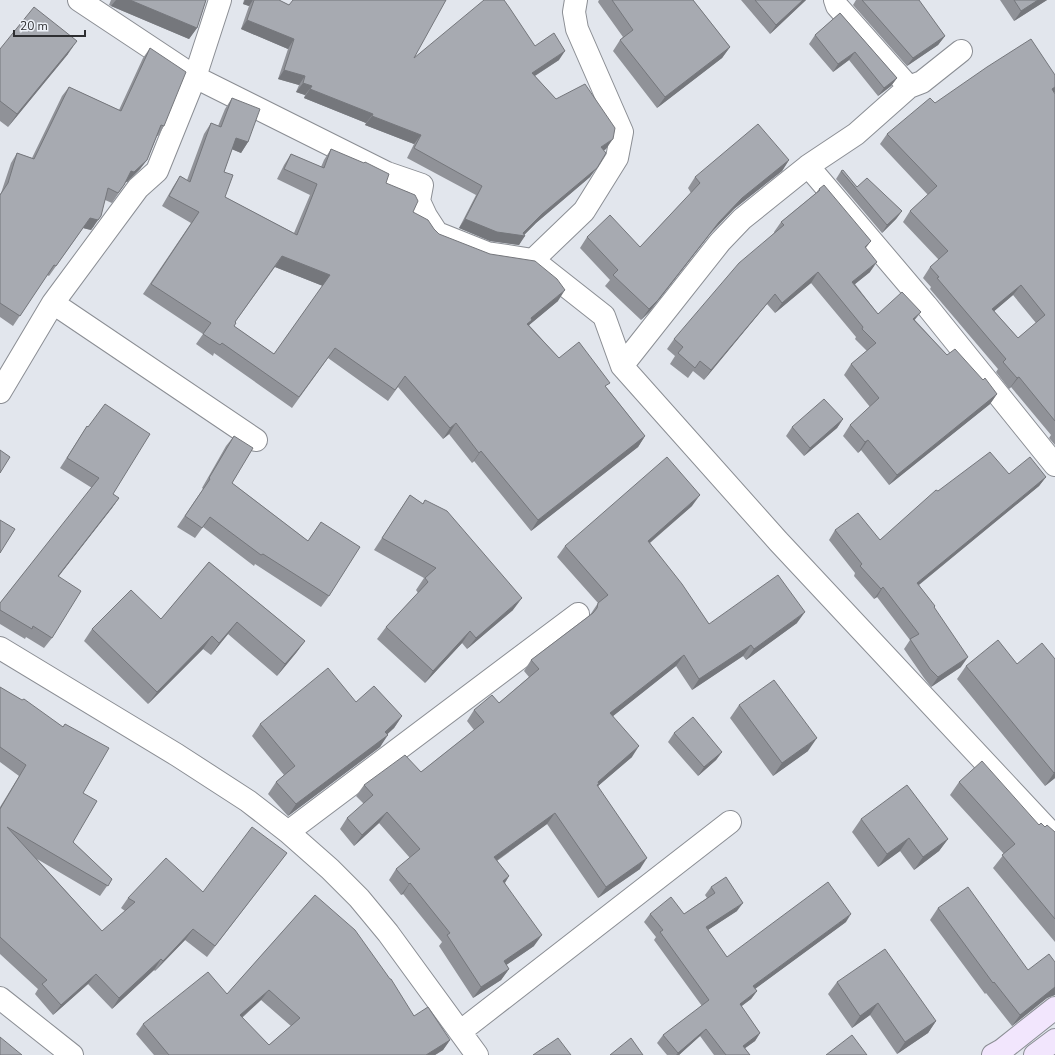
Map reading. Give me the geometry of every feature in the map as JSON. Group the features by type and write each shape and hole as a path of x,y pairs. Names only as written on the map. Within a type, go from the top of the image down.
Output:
{"main road":[{"path":"993,1055 1002,1050 1055,1008"},
{"path":"1035,1055 1055,1040"}],"street":[{"path":"79,0 195,77 387,173 422,185 419,200 426,216 437,233 487,253 533,260 604,316 622,366 778,541 1055,837"},
{"path":"0,392 53,302 138,188 157,171 195,77 220,0"},
{"path":"533,260 584,211 617,158 622,132 577,29 574,12 576,0"},
{"path":"835,0 837,6 910,87"},
{"path":"622,366 720,242 742,219 808,166 856,134 910,87 922,82 961,51"},
{"path":"808,166 926,305 1055,465"},
{"path":"53,302 256,440"},
{"path":"288,832 578,614"},
{"path":"0,648 177,755 248,801 288,832 360,898 388,933 478,1055"},
{"path":"461,1031 730,822"},
{"path":"0,998 72,1055"}],"building":[{"path":"130,0 206,0 197,28"},
{"path":"254,0 279,0 289,5 293,0 446,0 414,58 484,0 504,0 535,46 554,33 565,51 532,73 556,99 585,84 615,128 613,139 601,147 606,153 597,168 542,214 523,233 525,236 497,232 465,219 482,186 414,148 421,135 372,116 373,114 310,89 312,86 303,83 305,76 284,70 294,39 247,20"},
{"path":"612,0 693,0 730,47 665,97 620,40 633,30"},
{"path":"755,0 803,0 776,25"},
{"path":"862,0 919,0 945,36 913,58"},
{"path":"1014,0 1038,0 1021,11"},
{"path":"34,7 77,41 17,114 0,101 0,49"},
{"path":"840,13 897,78 884,88 855,52 838,64 815,35"},
{"path":"1031,39 1055,75 1055,87 1052,89 1055,94 1055,421 1019,377 1017,378 1003,362 1006,359 937,278 939,277 930,267 948,251 910,211 937,186 887,134 930,98 935,103","holes":["1021,285 1045,315 1018,338 992,309"]},
{"path":"150,48 186,72 164,126 161,125 147,160 134,172 131,171 118,193 108,188 101,216 98,220 90,218 56,266 54,265 20,316 0,303 0,195 8,183 17,153 34,159 69,87 121,111"},
{"path":"232,98 260,109 248,142 236,138 224,172 233,175 225,197 297,235 317,184 284,169 291,154 324,168 331,149 364,163 365,162 389,174 386,183 415,195 418,201 413,212 428,220 439,234 490,254 535,261 557,279 565,290 531,318 532,320 527,324 559,358 579,342 610,383 605,386 645,436 538,520 481,451 479,453 456,423 450,428 405,376 395,390 335,348 299,397 222,343 220,345 203,334 211,323 151,284 199,212 169,196 180,176 190,182 211,123 221,127","holes":["282,256 330,275 274,354 234,326 236,323 235,322"]},
{"path":"758,124 789,160 742,198 719,222 658,300 649,309 613,275 618,270 587,237 610,215 640,247 700,183 695,177"},
{"path":"843,170 857,187 867,178 902,211 887,225 841,171"},
{"path":"824,185 871,241 865,247 877,262 852,282 878,314 902,292 921,312 913,319 947,355 955,349 983,380 985,378 997,394 897,475 868,440 865,442 850,425 879,398 851,364 876,343 862,329 863,327 818,272 782,303 775,294 711,370 700,361 695,368 678,353 683,347 674,339 739,263 784,225 781,222"},
{"path":"824,399 843,419 810,448 792,427"},
{"path":"105,404 150,434 113,494 119,498 58,576 81,591 52,638 33,626 32,629 0,610 0,603 99,478 67,458 87,426 88,427"},
{"path":"234,436 253,448 232,483 308,541 321,522 360,547 329,596 263,554 261,555 210,517 202,528 185,516 210,479 209,478"},
{"path":"0,450 10,457 0,473"},
{"path":"990,452 1009,474 1030,457 1046,477 917,583 935,606 934,607 968,657 938,677 930,669 910,639 919,634 883,587 881,589 860,566 862,564 835,530 858,513 880,540 936,490 938,491"},
{"path":"667,457 700,495 648,541 682,584 709,624 778,575 805,612 754,649 751,645 699,679 684,655 610,713 639,746 598,782 599,784 597,785 647,858 606,887 555,813 494,857 509,876 503,881 542,935 504,961 509,969 481,987 447,935 450,933 410,883 409,884 396,869 420,849 387,812 362,835 347,818 373,795 364,785 405,755 421,772 484,722 474,710 492,695 499,703 539,669 531,660 593,613 597,608 598,603 608,595 565,546"},
{"path":"410,495 423,504 425,500 447,511 522,598 476,638 470,631 433,671 386,627 428,582 425,578 436,568 382,538"},
{"path":"0,520 15,529 0,553"},
{"path":"209,562 305,641 285,664 237,622 219,643 212,636 157,692 92,629 131,590 161,619"},
{"path":"998,640 1017,664 1042,643 1055,659 1054,773 966,666"},
{"path":"328,668 356,702 374,686 402,716 385,732 388,735 296,804 276,782 295,766 260,724"},
{"path":"774,680 817,738 782,763 739,705"},
{"path":"0,687 22,700 24,699 63,727 65,724 109,748 83,793 97,801 73,842 112,879 108,886 7,827 102,931 135,902 128,898 166,858 203,892 252,827 287,853 215,946 193,929 163,961 161,959 119,998 96,974 61,1005 42,984 47,980 0,937 0,809 26,765 0,747"},
{"path":"693,717 722,752 704,767 674,733"},
{"path":"982,761 1039,825 1041,823 1045,827 1047,825 1055,832 1055,919 1002,855 1015,844 959,782"},
{"path":"907,785 948,839 923,857 909,838 887,854 861,819"},
{"path":"726,877 743,903 706,927 727,957 828,882 851,914 753,986 757,991 740,1004 760,1033 743,1046 750,1055 726,1055 706,1029 678,1053 663,1035 709,1000 660,932 663,930 650,914 671,897 684,914 715,893 711,887"},
{"path":"968,887 1028,970 1049,954 1055,962 1055,987 1020,1015 994,982 993,983 938,908"},
{"path":"315,895 355,930 391,979 414,1016 428,1007 450,1040 426,1055 169,1055 143,1024 208,972 227,994","holes":["269,990 300,1018 269,1045 240,1015"]},
{"path":"885,949 936,1021 905,1042 878,1003 860,1016 837,982"},
{"path":"852,1035 867,1055 826,1055"},
{"path":"0,1037 22,1055 0,1055"},
{"path":"558,1038 571,1055 533,1055"},
{"path":"631,1038 643,1055 610,1055"}]}
